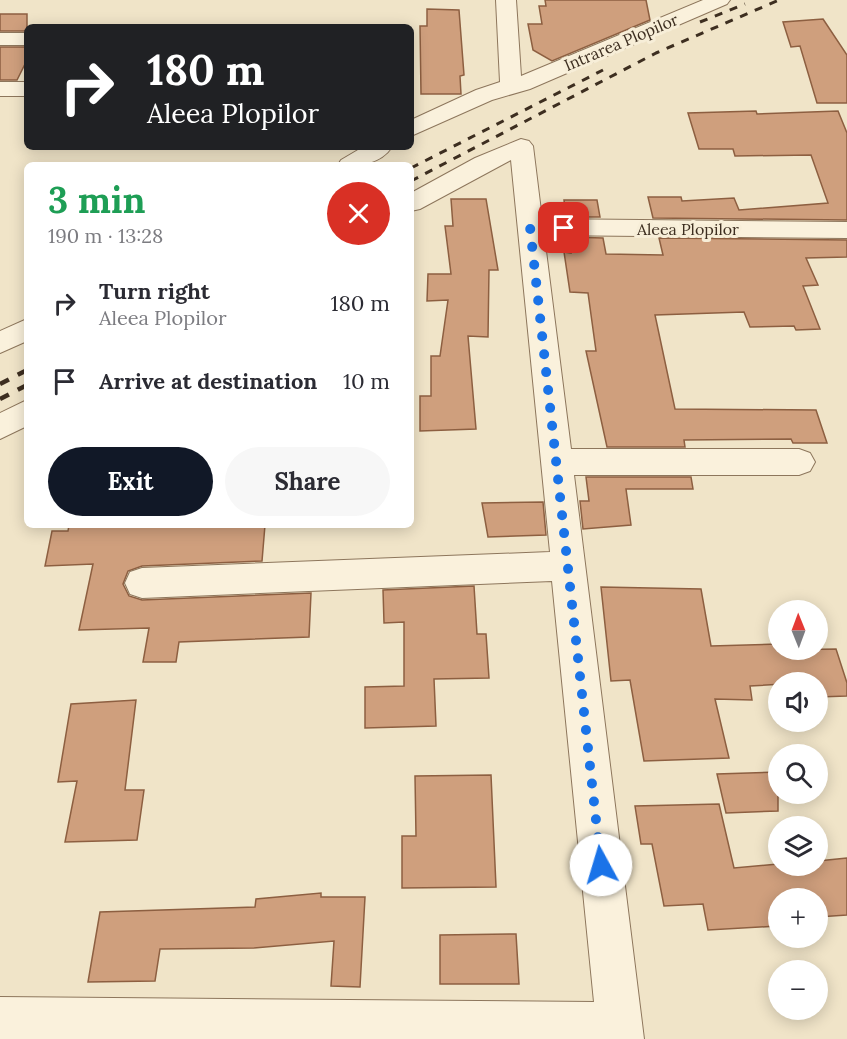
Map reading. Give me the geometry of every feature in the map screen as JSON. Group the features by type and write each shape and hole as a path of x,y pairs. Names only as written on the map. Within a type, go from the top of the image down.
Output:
{"street":[{"path":"506,0 517,85"},
{"name":"Intrarea Plopilor","path":"414,128 484,95 517,85 720,0"},
{"path":"0,39 24,39"},
{"path":"0,89 24,89"},
{"path":"0,1020 620,1032 521,146 484,163 414,201"},
{"path":"355,162 375,150"},
{"name":"Aleea Plopilor","path":"530,227 847,230"},
{"path":"0,343 24,331"},
{"path":"0,427 24,414"},
{"path":"556,462 799,462"},
{"path":"142,584 568,566"}],"building":[{"path":"545,0 646,0 650,20 552,61 533,50 528,24 542,24 539,6 546,6"},
{"path":"427,9 459,10 464,75 460,76 461,94 421,94 420,26 427,26"},
{"path":"0,14 27,14 24,31 0,31"},
{"path":"823,19 847,55 847,103 817,103 800,46 791,47 783,22"},
{"path":"0,47 24,47 24,66 17,80 0,80"},
{"path":"756,111 757,114 838,111 847,133 847,220 653,218 648,197 681,197 682,201 734,198 739,210 828,203 811,155 735,156 733,149 699,149 688,113"},
{"path":"451,199 486,199 498,270 489,270 488,337 468,336 476,429 420,431 420,396 431,396 431,356 440,356 448,300 427,301 428,274 451,274 445,226 453,226"},
{"path":"564,200 597,200 600,217 566,217"},
{"path":"569,237 603,238 606,254 663,255 659,238 847,240 847,257 806,258 818,285 803,286 820,329 796,330 794,326 750,327 744,312 655,315 675,409 816,410 827,443 793,443 791,439 684,440 685,447 607,447 586,351 596,351 588,293 570,292 564,252 571,253"},
{"path":"586,477 691,477 693,489 626,489 631,525 583,529 580,501 589,501"},
{"path":"543,502 546,535 488,537 482,503"},
{"path":"68,528 265,528 262,561 142,566 128,571 123,584 129,596 142,600 311,593 309,637 179,642 176,662 143,662 149,628 79,630 93,564 45,566 52,531 68,531"},
{"path":"474,586 477,634 486,634 489,678 434,679 436,726 365,728 365,687 404,686 404,622 384,623 383,590"},
{"path":"601,587 701,589 711,646 768,644 768,660 828,660 828,649 836,649 847,683 847,696 828,697 828,672 768,672 768,685 750,686 752,700 715,699 729,758 644,761 630,680 611,681"},
{"path":"136,700 125,790 144,790 137,840 65,842 77,781 58,782 71,704"},
{"path":"768,772 768,804 778,804 778,811 726,813 717,774"},
{"path":"491,775 496,887 402,888 402,836 416,836 415,776"},
{"path":"719,804 734,868 768,865 768,876 828,876 828,860 847,858 847,915 828,916 828,888 768,888 768,927 708,930 703,904 664,906 652,844 641,844 635,806"},
{"path":"321,893 321,897 365,897 360,987 331,986 334,941 254,948 160,949 155,981 88,982 100,912 255,907 256,899"},
{"path":"516,934 519,984 440,984 440,935"}],"railway":[{"path":"414,179 656,53 779,0"},
{"path":"700,22 745,4"},
{"path":"414,166 603,70"},
{"path":"0,384 24,372"},
{"path":"0,399 24,387"}],"route":[{"path":"564,228 530,227 601,865"}]}
